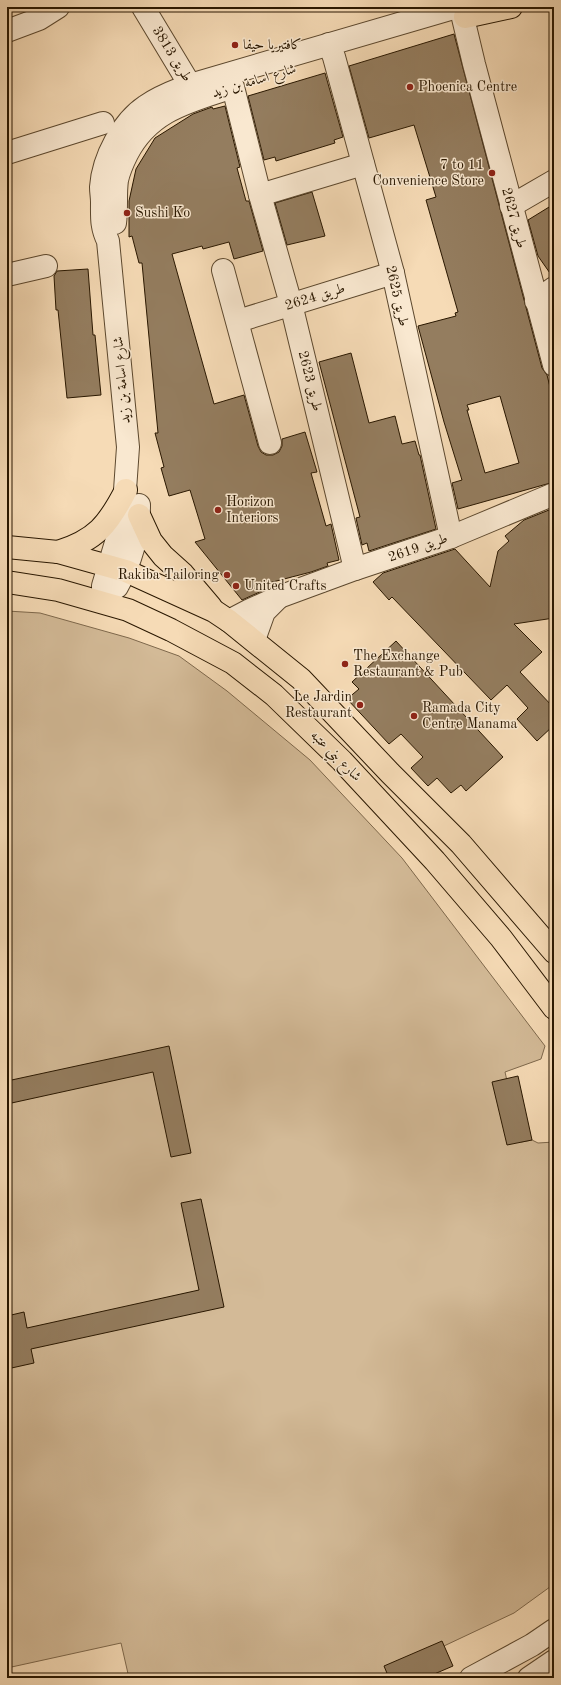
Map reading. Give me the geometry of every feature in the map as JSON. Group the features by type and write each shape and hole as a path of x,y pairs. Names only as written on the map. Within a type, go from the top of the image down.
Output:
{"main road":[{"path":"467,12 511,7"},
{"path":"58,552 73,547 98,532 110,520 126,490"},
{"path":"139,515 151,541 163,556 183,574 222,616"},
{"name":"شارع بني عتبه","path":"7,547 58,552 118,569 222,616 254,640 300,679 460,844 550,942"},
{"name":"شارع بني عتبه","path":"7,582 58,590 128,610 171,630 233,664 274,695 342,761 435,861 501,938 554,1008"}],"street":[{"path":"7,31 39,19 58,7"},
{"name":"طريق 3813","path":"143,7 198,90"},
{"name":"شارع اسامة بن زيد","path":"198,90 233,87 401,22 467,12"},
{"name":"طريق 2627","path":"467,12 474,64 554,365"},
{"name":"شارع اسامة بن زيد","path":"103,602 117,587 126,490 128,447 108,241 115,230 117,180 123,162 133,143 143,130 157,117 174,108 198,90 331,50"},
{"name":"طريق 2625","path":"331,50 393,273 451,537"},
{"name":"طريق 2623","path":"233,87 260,195 291,304 355,569"},
{"path":"7,153 103,123"},
{"path":"260,195 362,164"},
{"path":"511,206 554,181"},
{"path":"7,275 46,266"},
{"path":"223,270 270,443"},
{"name":"طريق 2624","path":"238,321 393,273"},
{"path":"536,301 554,288"},
{"name":"شارع اسامة بن زيد","path":"118,569 135,539 139,515 139,490 128,447"},
{"name":"طريق 2619","path":"222,616 250,610 279,597 355,569 451,537 554,494"},
{"name":"طريق 2619","path":"254,640 264,612 279,597"},
{"path":"471,1678 532,1645 554,1630"},
{"path":"529,1678 554,1661"}],"shaded area":[{"path":"7,611 40,613 129,638 179,656 227,691 310,760 402,858 545,1046 541,1059 505,1072 521,1142 532,1140 538,1143 554,1142 554,1584 514,1613 376,1678 129,1678 121,1643 7,1668"}],"building":[{"path":"454,34 542,368 547,375 551,391 554,391 554,482 458,509 452,483 462,480 444,422 418,326 456,316 455,313 458,312 426,200 436,197 414,125 369,138 349,66","holes":["500,396 519,463 485,473 467,410 469,410 467,405"]},
{"path":"325,73 343,137 334,140 335,143 276,161 275,157 264,160 248,96"},
{"path":"225,106 240,167 237,168 246,201 249,201 263,251 234,259 229,242 203,249 202,246 172,254 214,404 244,395 258,446 261,452 266,455 273,455 279,452 282,446 282,439 305,432 317,472 311,473 326,526 331,524 339,560 327,563 328,566 311,572 261,585 262,591 242,600 195,542 205,539 190,490 169,496 161,468 164,467 155,433 158,433 142,263 139,263 132,236 129,237 129,201 136,169 155,138 193,114 212,107 213,109"},
{"path":"312,192 325,236 287,245 275,203"},
{"path":"554,204 554,276 552,276 538,256 528,220"},
{"path":"88,269 93,335 95,335 101,395 67,398 58,310 56,310 54,276 57,271"},
{"path":"351,353 369,423 395,416 402,444 415,441 420,455 436,529 369,551 367,543 362,545 356,518 360,517 319,362"},
{"path":"554,508 554,618 514,624 542,652 520,672 554,708 554,725 537,741 517,719 528,708 507,685 491,700 392,597 389,600 373,582 383,573 455,549 490,587 498,551 509,541 505,536 524,520"},
{"name":"Ramada City Centre Manama","path":"396,641 503,757 466,791 461,785 451,793 437,778 428,786 411,768 423,757 401,734 389,744 347,699 359,689 352,682"},
{"path":"169,1046 191,1153 171,1157 153,1072 7,1104 7,1081"},
{"path":"518,1076 532,1140 507,1145 492,1082"},
{"path":"201,1199 224,1307 31,1349 34,1363 7,1369 7,1316 24,1312 27,1328 199,1290 181,1203"},
{"path":"442,1641 453,1666 425,1678 389,1678 384,1666"}],"place":[{"name":"كافتيريا حيفا","path":"235,45"},
{"name":"Phoenica Centre","path":"410,87"},
{"name":"7 to 11 Convenience Store","path":"492,173"},
{"name":"Sushi Ko","path":"127,213"},
{"name":"Horizon Interiors","path":"218,510"},
{"name":"Rakiba Tailoring","path":"227,575"},
{"name":"United Crafts","path":"236,586"},
{"name":"The Exchange Restaurant & Pub","path":"345,664"},
{"name":"Le Jardin Restaurant","path":"360,705"},
{"name":"Ramada City Centre Manama","path":"414,716"}]}
